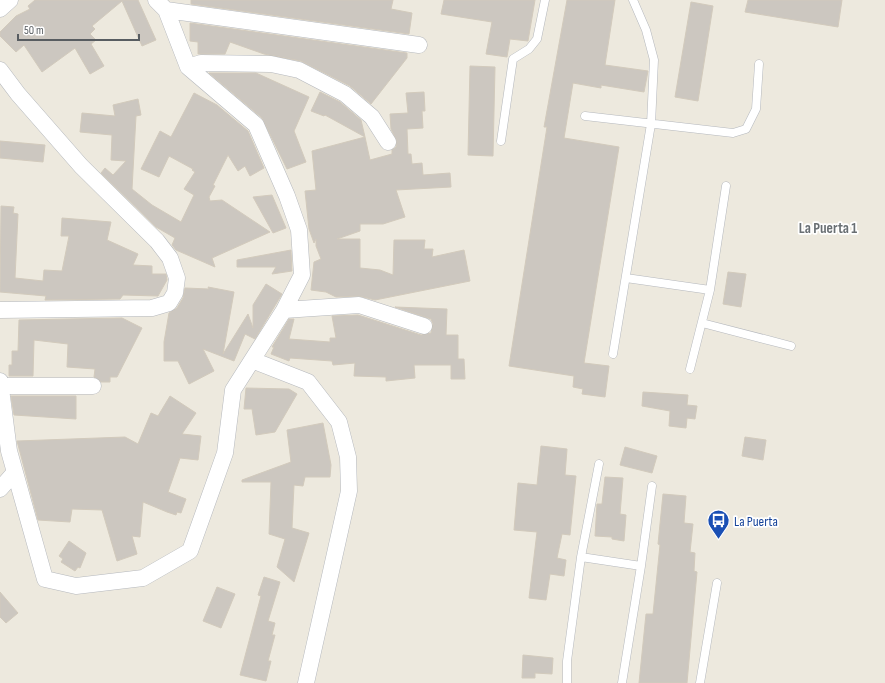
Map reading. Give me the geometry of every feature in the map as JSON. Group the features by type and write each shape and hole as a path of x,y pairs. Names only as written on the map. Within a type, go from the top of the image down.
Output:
{"street":[{"path":"0,9 10,0"},
{"path":"161,5 419,45"},
{"path":"93,386 0,384 9,451 45,579 76,586 143,578 190,551 225,453 234,390 284,310 302,275 299,230 287,196 256,126 188,67 161,5"},
{"path":"188,67 201,64 271,64 299,70 345,94 372,117 388,142"},
{"path":"0,70 18,94 81,166 157,241 170,258 177,278 175,292 169,303 152,308 0,310"},
{"path":"284,310 314,306 358,305 424,326"},
{"path":"252,360 308,382 339,422 348,457 349,491 306,683"},
{"path":"1,485 15,472"}],"lane":[{"path":"501,141 513,59 529,49 537,39 545,0"},
{"path":"613,354 651,124 654,60 646,30 633,0"},
{"path":"585,116 733,133 746,129 756,109 759,64"},
{"path":"690,369 710,290 726,186"},
{"path":"626,278 710,290"},
{"path":"702,323 791,346"},
{"path":"567,683 567,661 581,557 599,464"},
{"path":"622,683 652,486"},
{"path":"581,557 641,566"},
{"path":"700,683 717,583"}],"building":[{"path":"35,0 138,0 156,40 142,46 122,1 92,26 95,29 90,34 96,40 91,44 104,66 90,74 75,48 42,72 24,45 16,52 0,36 0,32 16,16 30,9 28,6"},
{"path":"191,0 393,0 391,9 412,13 409,34 191,4"},
{"path":"444,0 535,0 528,41 510,39 507,57 486,54 492,22 441,14"},
{"path":"567,0 615,0 605,65 648,71 644,92 601,85 601,88 573,83 564,138 619,147 584,363 609,366 605,397 582,394 583,389 573,387 574,376 509,366 547,127 544,127"},
{"path":"748,0 842,0 838,27 745,12"},
{"path":"691,2 713,6 698,101 675,97"},
{"path":"190,23 407,53 407,58 371,104 350,86 301,61 264,54 230,42 225,54 198,54 198,42 190,41"},
{"path":"470,66 495,67 493,156 468,155"},
{"path":"209,73 256,73 309,97 294,131 306,162 287,169 262,118"},
{"path":"320,92 340,102 361,120 365,137 325,115 324,116 311,111"},
{"path":"424,92 425,111 422,111 423,128 407,129 408,154 411,154 412,164 422,163 423,175 450,173 451,187 396,190 405,217 383,224 360,224 360,231 337,239 360,239 360,268 380,270 393,275 394,240 425,240 424,249 433,249 432,257 464,250 470,281 375,300 359,296 336,297 326,292 311,290 314,262 321,259 316,246 316,239 314,243 309,229 305,191 316,190 312,151 365,137 370,160 392,154 392,150 396,147 397,141 391,129 390,114 408,113 406,93"},
{"path":"194,93 217,105 248,131 264,168 250,176 245,166 238,171 228,155 213,185 215,186 209,197 210,201 222,200 270,232 212,258 215,267 176,250 172,245 175,238 156,227 101,173 105,168 113,175 126,161 111,160 112,135 80,132 82,113 115,116 113,105 138,99 141,115 136,116 132,189 152,205 181,222 194,195 184,189 195,172 192,170 193,169 169,156 159,177 141,169 160,131 171,137"},
{"path":"0,141 45,145 43,162 0,158"},
{"path":"272,195 286,228 273,233 253,197"},
{"path":"1,206 14,207 13,213 18,214 15,278 43,281 44,270 62,271 69,236 61,236 62,218 111,222 107,240 138,254 133,265 152,266 152,274 166,274 167,280 158,296 123,295 120,299 45,300 46,296 0,292"},
{"path":"291,250 292,271 272,274 276,267 237,267 237,260"},
{"path":"728,272 746,274 741,307 723,304"},
{"path":"266,284 282,294 255,339 245,334 234,361 203,349 214,371 189,384 178,361 164,361 164,342 169,313 177,308 183,298 185,288 209,289 208,287 234,292 223,354 248,314 253,328 253,305"},
{"path":"395,307 447,309 446,335 458,335 458,359 464,359 465,379 451,379 451,365 414,365 415,378 386,381 386,377 354,376 355,363 333,365 332,361 290,358 289,361 271,354 274,347 272,347 289,319 294,319 289,339 330,342 330,338 336,338 332,316 358,315 421,335 431,333 433,324 431,319"},
{"path":"122,318 142,328 117,377 110,377 110,382 101,382 94,377 95,369 67,367 68,344 34,340 33,376 9,376 9,365 12,365 12,351 18,351 19,320"},
{"path":"246,388 289,389 297,394 275,432 256,435 252,409 244,409"},
{"path":"643,392 688,395 687,405 697,406 695,419 687,418 686,428 669,426 670,411 642,406"},
{"path":"11,396 76,396 76,419 14,415"},
{"path":"170,396 196,413 182,434 201,436 198,460 180,458 168,492 186,499 181,513 177,512 176,515 143,502 140,537 132,536 137,554 117,561 102,510 72,509 70,522 38,520 17,441 125,437 138,444 151,413 158,416"},
{"path":"323,423 331,465 330,477 305,477 303,486 294,485 292,528 309,533 294,582 277,567 285,539 269,534 271,482 242,482 242,480 291,462 287,430"},
{"path":"745,437 766,440 763,460 742,456"},
{"path":"541,446 567,449 565,475 576,476 570,535 562,534 557,558 566,560 564,576 550,574 546,600 529,598 537,532 514,530 518,483 537,485"},
{"path":"625,447 657,456 652,473 620,465"},
{"path":"605,477 623,478 620,514 626,515 624,541 612,539 612,537 595,536 597,504 602,504"},
{"path":"663,494 686,496 684,523 693,524 690,552 695,553 694,571 697,572 687,683 639,683 646,614 653,614 660,545 658,544"},
{"path":"69,541 86,553 80,568 78,567 75,571 61,562 63,559 59,556"},
{"path":"264,577 280,582 268,621 275,623 272,635 275,635 268,661 271,661 266,681 240,675 261,596 258,595"},
{"path":"217,587 235,594 221,628 203,621"},
{"path":"0,592 18,613 6,623 0,617"},
{"path":"523,655 553,658 552,674 535,673 535,678 522,678"}],"place":[{"name":"La Puerta","path":"719,540"}],"district":[{"name":"La Puerta 1","path":"828,228"}]}
